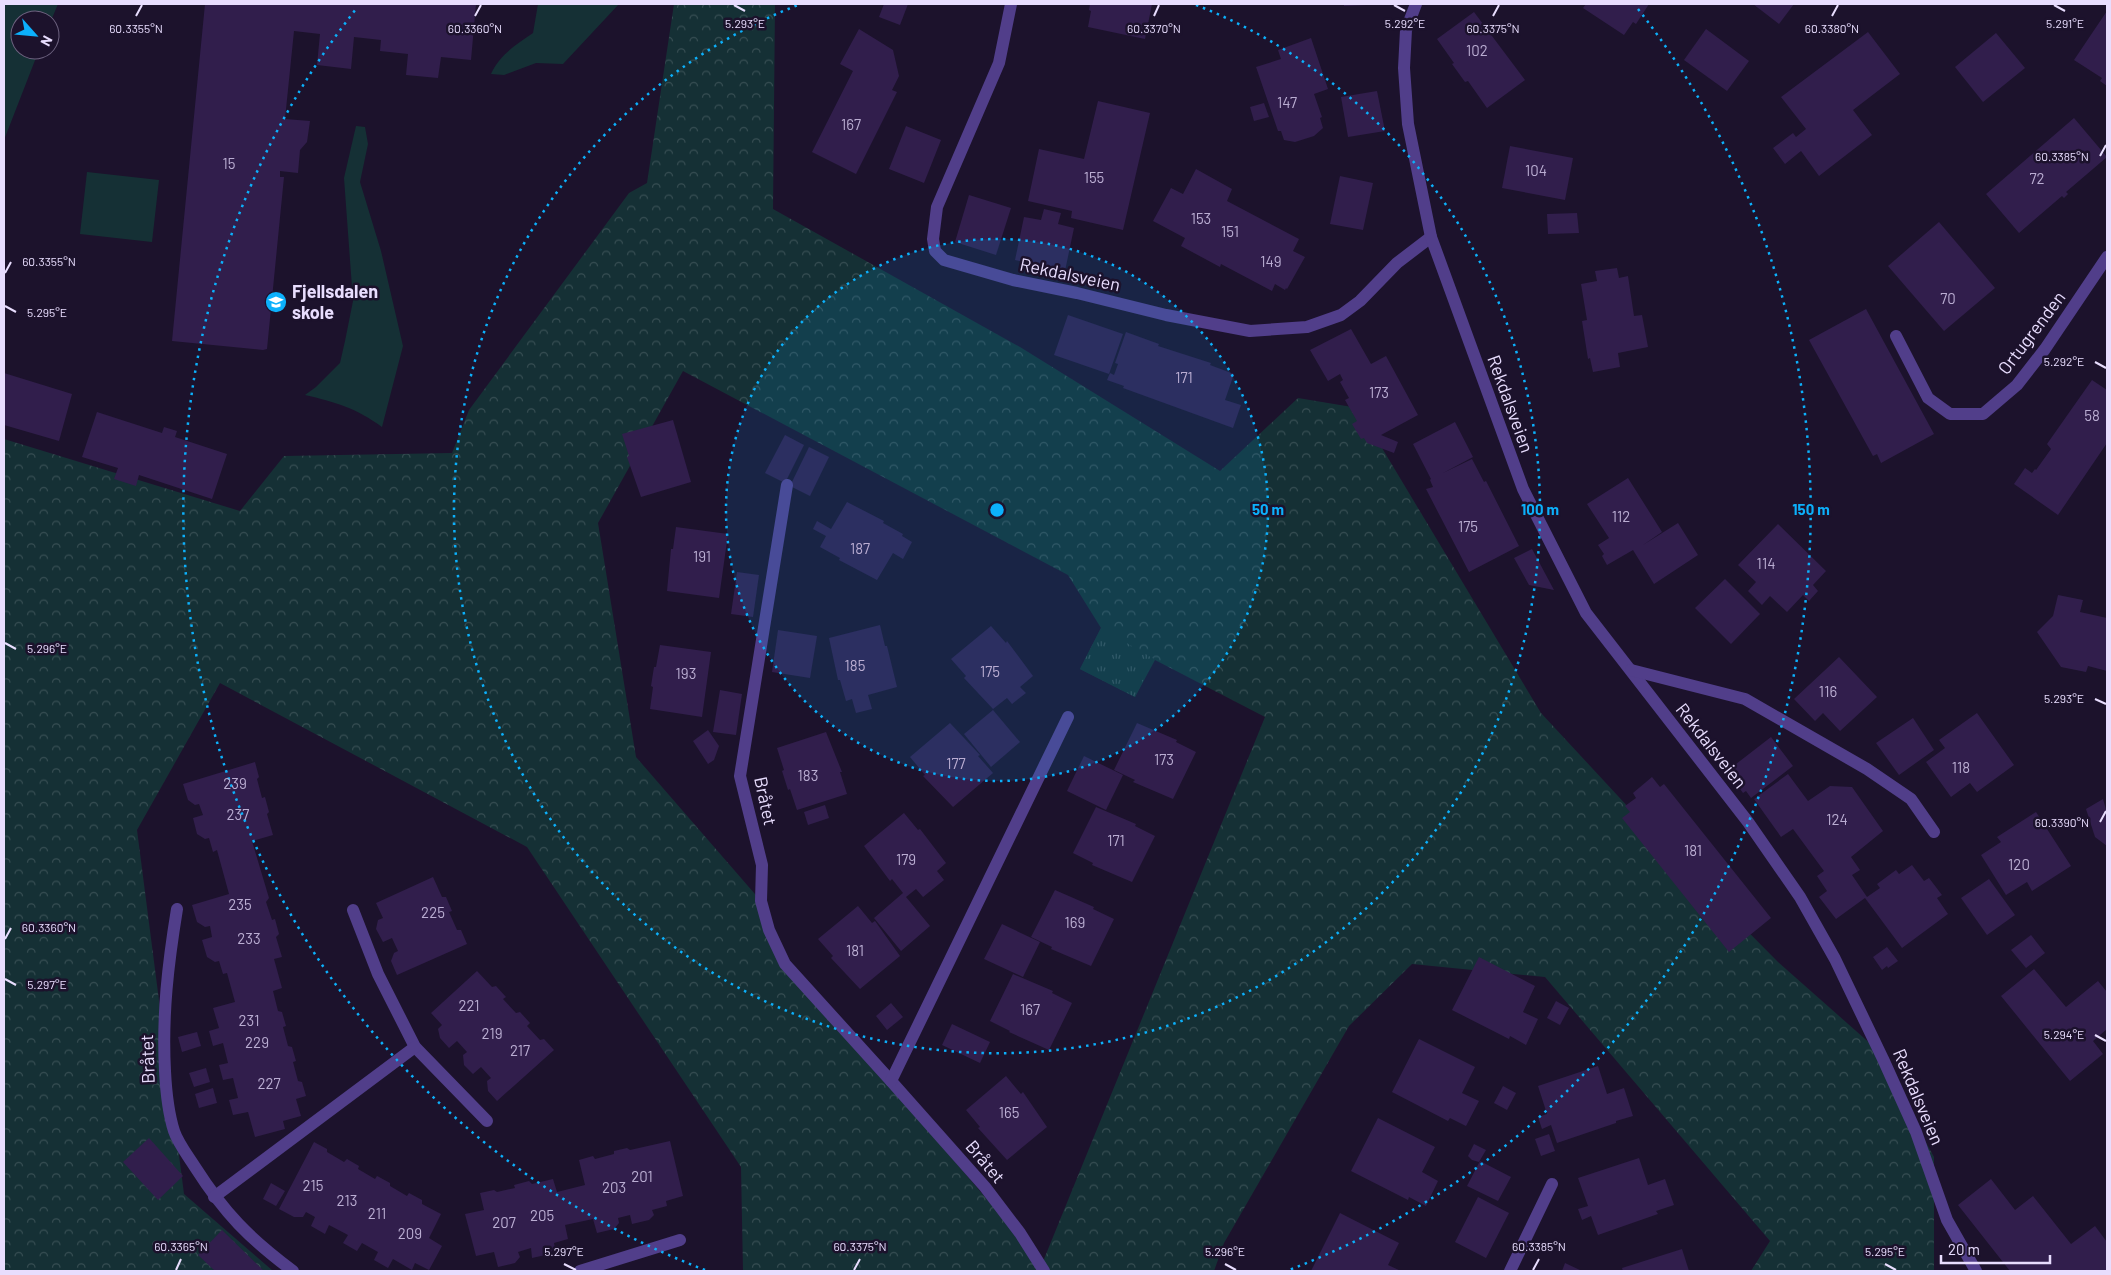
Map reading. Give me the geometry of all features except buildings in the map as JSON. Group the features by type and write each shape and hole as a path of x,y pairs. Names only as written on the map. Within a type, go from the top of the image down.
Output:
{"street":[{"name":"Rekdalsveien","path":"1011,4 998,62 937,207 933,238 935,251 944,260 1013,280 1250,332 1307,327 1341,315 1360,301 1397,263 1431,237"},
{"name":"Rekdalsveien","path":"1416,4 1406,30 1404,68 1408,124 1431,237 1523,489 1586,613 1748,822 1809,913 1835,959 1883,1059 1916,1132 1948,1220 1976,1271"},
{"name":"Ortugrenden","path":"1896,336 1928,398 1950,414 1983,414 2017,385 2045,348 2107,257"},
{"name":"Bråtet","path":"787,485 740,776 762,864 761,900 769,930 785,964 985,1187 1020,1234 1044,1271"},
{"path":"1631,670 1745,700 1867,769 1911,799 1934,832"},
{"path":"891,1080 1068,717"},
{"name":"Bråtet","path":"176,909 166,977 163,1036 167,1096 174,1132 214,1197 235,1222 256,1243 293,1271"},
{"path":"354,910 378,974 415,1047 487,1121"},
{"path":"214,1197 415,1047"},
{"path":"1510,1271 1552,1184"},
{"path":"580,1271 680,1240"}],"green space":[{"path":"4,4 58,4 55,10 10,10 10,60 35,60 4,140"},
{"path":"538,4 619,4 563,64 536,63 504,75 491,74 504,55 533,33"},
{"path":"674,4 775,4 773,209 1020,347 1220,471 1298,398 1358,408 1541,713 1681,864 1778,962 1873,1046 1934,1157 1934,1271 1751,1271 1770,1241 1545,977 1412,964 1349,1026 1224,1243 1214,1271 743,1271 741,1167 527,847 220,683 137,830 184,1194 273,1271 4,1271 4,439 240,511 284,456 452,453 469,410 629,193 647,183","holes":["683,371 1068,575 1101,628 1080,669 1135,697 1155,660 1265,717 1042,1264 785,964 761,901 636,757 598,523"]},
{"path":"356,126 365,127 368,144 360,182 381,251 403,346 382,427 345,406 305,395 316,387 340,363 353,301 344,178"},
{"path":"87,172 159,180 152,242 80,234"},
{"path":"1101,628 1154,659 1135,697 1080,669"}],"place":[{"name":"Fjellsdalen skole","path":"276,302"}]}
